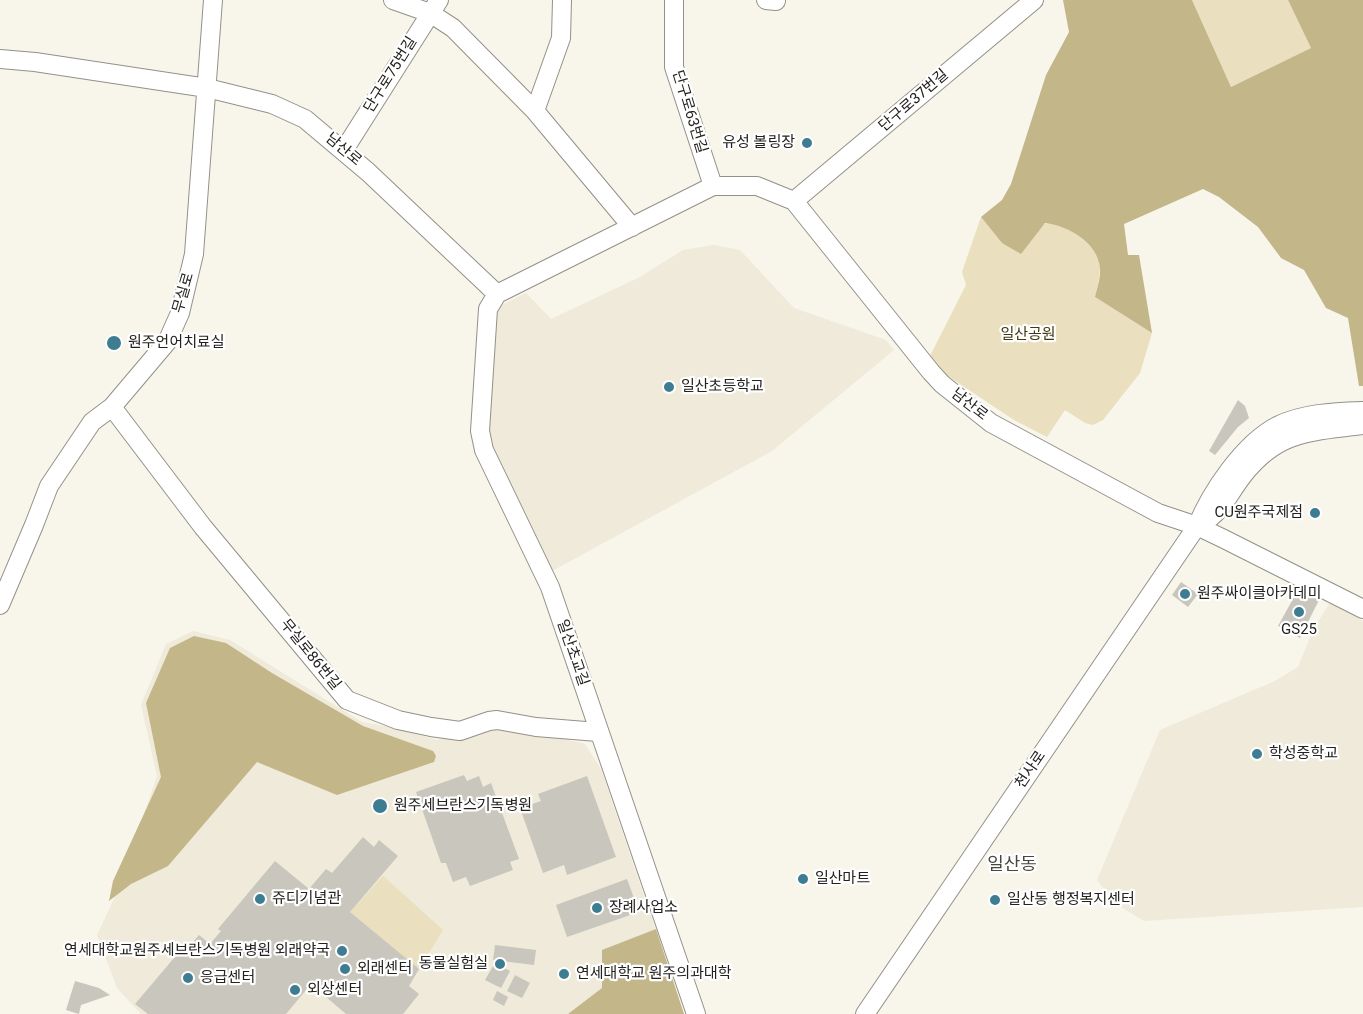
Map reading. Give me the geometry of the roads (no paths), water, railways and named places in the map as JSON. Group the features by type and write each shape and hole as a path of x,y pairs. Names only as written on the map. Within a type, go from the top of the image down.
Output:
{"street":[{"name":"무실로","path":"0,605 49,486 92,422 112,407 167,342 180,313 194,254 213,0"},
{"path":"393,0 434,7 535,111 632,228"},
{"path":"535,111 561,38 562,0"},
{"name":"단구로63번길","path":"674,0 674,67 712,186"},
{"name":"단구로37번길","path":"794,201 1034,0"},
{"name":"단구로75번길","path":"344,150 434,7"},
{"name":"남산로","path":"0,59 35,62 207,88 272,104 305,119 344,150 497,294 712,186 757,186 794,201 931,372 957,397 991,423 1158,513 1197,526 1363,609"},
{"name":"일산초교길","path":"497,294 488,309 480,431 484,450 550,587 696,1014"},
{"name":"무실로86번길","path":"112,407 203,527 347,700 398,720 460,731 497,720 536,727 598,732"},
{"name":"천사로","path":"866,1014 1197,526 1215,515 1253,464 1293,420 1326,413 1363,411"},
{"name":"천사로","path":"1278,434 1295,435 1363,425"}],"place":[{"name":"유성 볼링장","path":"807,143"},
{"name":"원주언어치료실","path":"114,343"},
{"name":"일산초등학교","path":"669,387"},
{"name":"CU원주국제점","path":"1315,513"},
{"name":"원주싸이클아카데미","path":"1185,594"},
{"name":"GS25","path":"1299,612"},
{"name":"학성중학교","path":"1257,754"},
{"name":"원주세브란스기독병원","path":"380,806"},
{"name":"일산마트","path":"803,879"},
{"name":"쥬디기념관","path":"260,899"},
{"name":"일산동 행정복지센터","path":"995,900"},
{"name":"장례사업소","path":"597,908"},
{"name":"연세대학교원주세브란스기독병원 외래약국","path":"342,951"},
{"name":"동물실험실","path":"500,964"},
{"name":"외래센터","path":"345,969"},
{"name":"연세대학교 원주의과대학","path":"564,974"},
{"name":"응급센터","path":"188,978"},
{"name":"외상센터","path":"295,990"}],"district":[{"name":"일산동","path":"1012,865"}],"park label":[{"name":"일산공원","path":"1028,335"}]}
